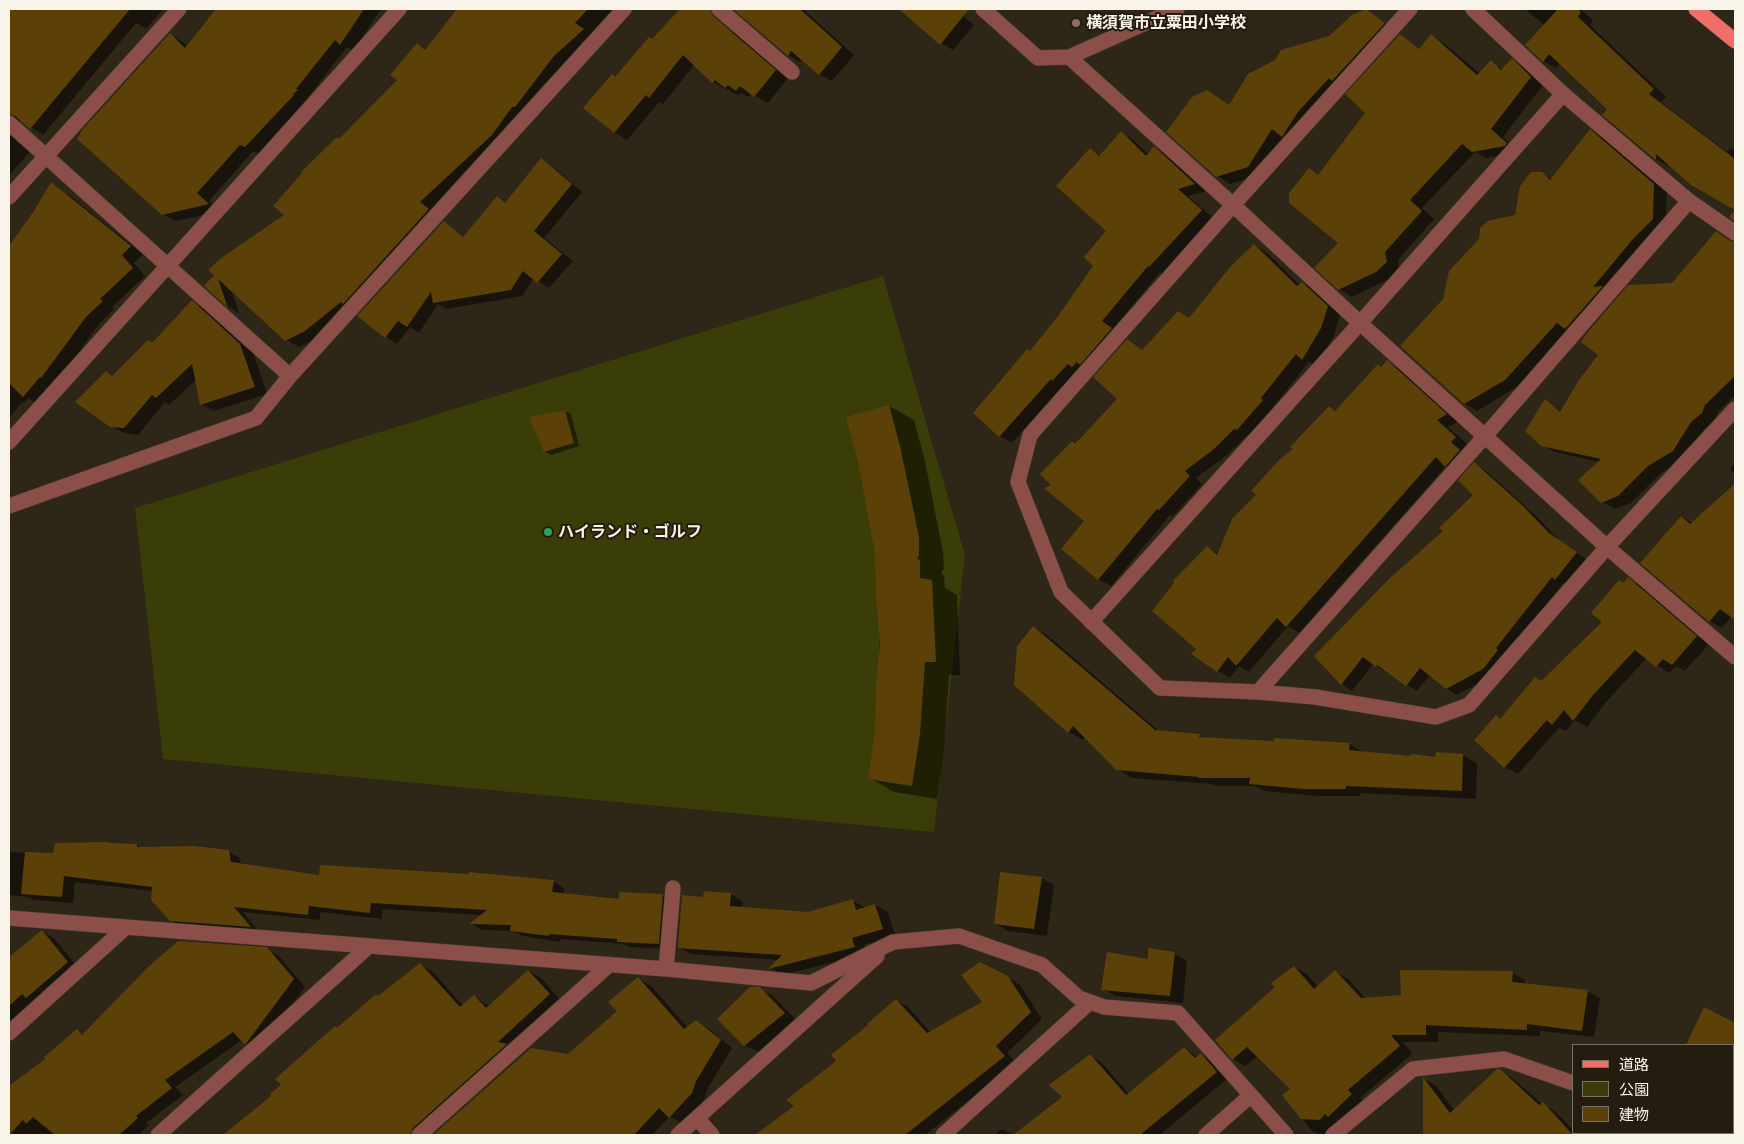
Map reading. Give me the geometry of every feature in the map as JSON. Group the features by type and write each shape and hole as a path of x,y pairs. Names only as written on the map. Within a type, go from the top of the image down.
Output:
{"main road":[{"path":"1696,9 1735,41"}],"street":[{"path":"9,197 179,9"},
{"path":"9,442 399,9"},
{"path":"9,506 256,418 290,376 624,9"},
{"path":"719,9 792,72"},
{"path":"983,9 1038,58 1069,57 1177,9"},
{"path":"1410,9 1233,205 1030,435 1018,482 1061,592 1160,688 1258,692 1315,698 1436,717 1469,705 1607,547 1735,409"},
{"path":"1473,9 1563,94 1689,201 1735,233"},
{"path":"1069,57 1607,547 1735,657"},
{"path":"1090,622 1360,323 1563,94"},
{"path":"9,122 290,376"},
{"path":"1258,692 1485,436 1689,201"},
{"path":"666,969 672,888"},
{"path":"9,918 666,969 811,983 893,942 959,936 1042,965 1079,998 1104,1007 1178,1012 1286,1135"},
{"path":"9,1034 125,928"},
{"path":"678,1135 893,942"},
{"path":"158,1135 368,947"},
{"path":"419,1135 609,965"},
{"path":"943,1135 1090,1002"},
{"path":"1332,1135 1413,1069 1504,1059 1572,1084"},
{"path":"1206,1135 1250,1096"},
{"path":"697,1118 712,1135"}],"green space":[{"name":"ハイランド・ゴルフ","path":"883,276 965,555 934,832 163,759 135,508"}],"building":[{"path":"9,9 130,9 30,129 15,116 9,114"},
{"path":"216,9 364,9 340,45 335,40 296,89 298,90 294,95 245,147 240,145 197,193 209,204 162,215 77,139 82,130 170,33 185,48"},
{"path":"457,9 588,9 575,23 584,29 554,56 515,107 512,107 492,135 420,202 429,209 343,304 341,302 305,331 285,341 218,279 228,308 204,286 214,275 208,270 221,258 284,215 273,206 301,172 337,137 339,139 397,80 390,75 417,43 425,50"},
{"path":"680,9 710,9 713,16 776,70 754,97 740,86 736,91 728,85 725,88 715,80 712,83 683,55 649,98 646,95 614,133 583,108 612,74 615,77 649,37 652,39"},
{"path":"733,9 800,9 842,47 819,75 791,51 788,56"},
{"path":"899,9 969,9 940,45"},
{"path":"1366,9 1385,23 1332,81 1329,78 1298,112 1282,137 1272,129 1248,167 1216,177 1166,132 1192,97 1207,90 1229,105 1248,74 1275,60 1281,50 1329,36 1352,15"},
{"path":"1558,9 1577,9 1581,12 1578,17 1654,89 1649,94 1735,159 1735,210 1691,185 1656,154 1656,160 1602,115 1607,109 1549,54 1543,62 1525,45"},
{"path":"1400,34 1419,49 1431,34 1477,75 1491,60 1501,70 1512,58 1531,77 1491,129 1507,143 1505,146 1472,152 1462,144 1410,200 1422,211 1385,252 1387,262 1376,272 1338,290 1314,268 1338,243 1289,203 1289,193 1309,168 1318,175 1365,113 1345,94"},
{"path":"1590,129 1654,184 1653,219 1633,239 1593,287 1603,286 1565,329 1557,323 1505,380 1464,404 1400,346 1443,299 1449,271 1479,239 1480,228 1488,221 1515,215 1520,186 1531,172 1542,172 1550,180"},
{"path":"1121,131 1146,156 1154,146 1195,184 1178,189 1202,210 1148,266 1102,321 1112,328 1080,365 1077,362 1072,367 1068,364 1052,381 1051,379 999,437 973,413 1027,349 1030,351 1058,316 1093,266 1084,257 1106,231 1056,186 1090,148 1099,156"},
{"path":"541,158 572,184 534,231 562,254 537,283 523,271 511,290 433,303 431,292 407,327 398,321 385,338 357,316 444,221 463,237 497,196 505,203"},
{"path":"51,182 131,246 122,255 133,268 100,299 103,301 86,317 41,378 23,397 9,383 9,246 34,211"},
{"path":"1735,210 1735,222 1729,217"},
{"path":"1716,231 1730,241 1735,242 1735,376 1705,405 1702,413 1691,422 1673,451 1648,466 1618,496 1601,503 1578,480 1601,459 1541,446 1525,431 1545,399 1560,412 1579,380 1598,355 1581,342 1628,285 1672,283"},
{"path":"1254,244 1297,286 1302,282 1328,306 1321,328 1302,360 1296,354 1261,398 1263,400 1237,430 1234,429 1214,449 1185,471 1190,476 1159,510 1157,509 1098,580 1061,549 1084,521 1044,488 1051,485 1040,474 1072,441 1075,444 1117,399 1093,377 1127,339 1142,350 1178,311 1189,318 1231,266"},
{"path":"192,300 240,344 255,387 200,405 192,364 156,398 152,395 124,428 110,427 75,402 106,371 112,376 148,340 152,343"},
{"path":"1387,360 1447,414 1437,420 1456,437 1451,442 1460,450 1445,467 1436,457 1286,627 1277,618 1236,666 1228,657 1217,672 1191,654 1196,649 1152,611 1174,583 1173,581 1207,546 1217,555 1232,519 1256,495 1251,491 1280,459 1293,449 1290,447 1329,406 1335,411 1378,364 1381,367"},
{"path":"889,405 900,446 919,537 919,555 917,558 920,561 920,578 932,580 936,662 925,662 920,734 912,786 868,779 875,732 876,687 880,643 875,553 858,462 846,417"},
{"path":"565,410 574,443 544,452 529,417"},
{"path":"1474,462 1523,506 1549,533 1577,552 1555,580 1552,577 1496,648 1498,650 1483,669 1446,689 1420,668 1406,686 1363,657 1341,685 1314,656 1389,579 1443,531 1439,528 1473,495 1458,480"},
{"path":"1735,483 1735,620 1720,609 1709,622 1640,563 1681,516 1690,524"},
{"path":"1628,577 1697,636 1672,665 1663,659 1656,667 1635,650 1593,695 1573,721 1564,710 1552,725 1547,720 1504,768 1474,740 1496,715 1500,719 1535,677 1541,681 1602,622 1591,613 1619,580 1623,583"},
{"path":"1033,626 1155,730 1200,734 1199,737 1274,741 1274,738 1350,743 1349,750 1411,756 1411,754 1435,757 1436,752 1463,754 1462,791 1346,786 1346,789 1304,789 1249,784 1250,778 1199,778 1116,770 1073,726 1068,733 1014,685 1017,646"},
{"path":"109,842 137,844 137,847 194,846 229,850 231,862 319,875 320,865 469,874 469,872 554,880 552,892 619,899 619,892 663,894 659,944 617,942 617,939 549,934 549,936 510,931 511,925 469,924 487,910 371,903 370,913 309,906 308,915 234,907 251,927 170,921 151,900 152,887 64,876 62,897 21,894 25,852 53,853 55,843"},
{"path":"1000,872 1042,877 1034,929 994,924"},
{"path":"704,891 731,893 730,906 808,912 853,899 856,910 875,904 883,929 852,938 855,947 768,969 782,955 677,948 679,945 682,895 703,897"},
{"path":"42,930 68,962 26,998 22,994 9,1006 9,957"},
{"path":"178,941 267,947 294,979 245,1045 233,1032 165,1080 172,1088 136,1116 138,1118 119,1135 55,1135 33,1117 26,1124 23,1120 9,1135 9,1086 45,1059 44,1057 77,1029 82,1035 147,968"},
{"path":"1148,948 1175,952 1170,996 1101,990 1107,952 1148,959"},
{"path":"980,962 1008,976 1031,1012 996,1046 1005,1056 905,1135 755,1135 794,1106 786,1100 836,1061 831,1055 896,999 927,1033 982,1002 961,975"},
{"path":"420,963 460,1007 474,995 486,1008 528,970 550,994 498,1042 507,1044 413,1128 410,1135 223,1135 271,1096 270,1094 281,1085 275,1079 335,1026 337,1028 376,994 378,996"},
{"path":"1294,966 1314,989 1335,970 1361,998 1401,995 1400,970 1513,971 1512,982 1588,990 1582,1031 1527,1024 1527,1030 1426,1025 1426,1035 1391,1035 1400,1046 1348,1090 1352,1094 1328,1117 1325,1114 1320,1120 1301,1119 1282,1095 1290,1089 1247,1047 1232,1060 1215,1040 1275,987 1271,983"},
{"path":"638,977 684,1029 696,1020 721,1040 696,1081 692,1093 669,1118 659,1108 634,1135 433,1135 531,1048 568,1054 617,1011 608,1002"},
{"path":"750,987 760,987 785,1013 744,1046 717,1019"},
{"path":"1704,1007 1735,1023 1735,1045 1686,1044"},
{"path":"1184,1047 1195,1058 1201,1053 1217,1072 1140,1135 1013,1135 1062,1097 1049,1085 1090,1054 1126,1095"},
{"path":"1497,1069 1500,1069 1539,1105 1543,1102 1573,1135 1423,1135 1423,1077 1450,1113"}],"place":[{"name":"横須賀市立粟田小学校","path":"1076,23"},
{"name":"ハイランド・ゴルフ","path":"548,532"}]}
